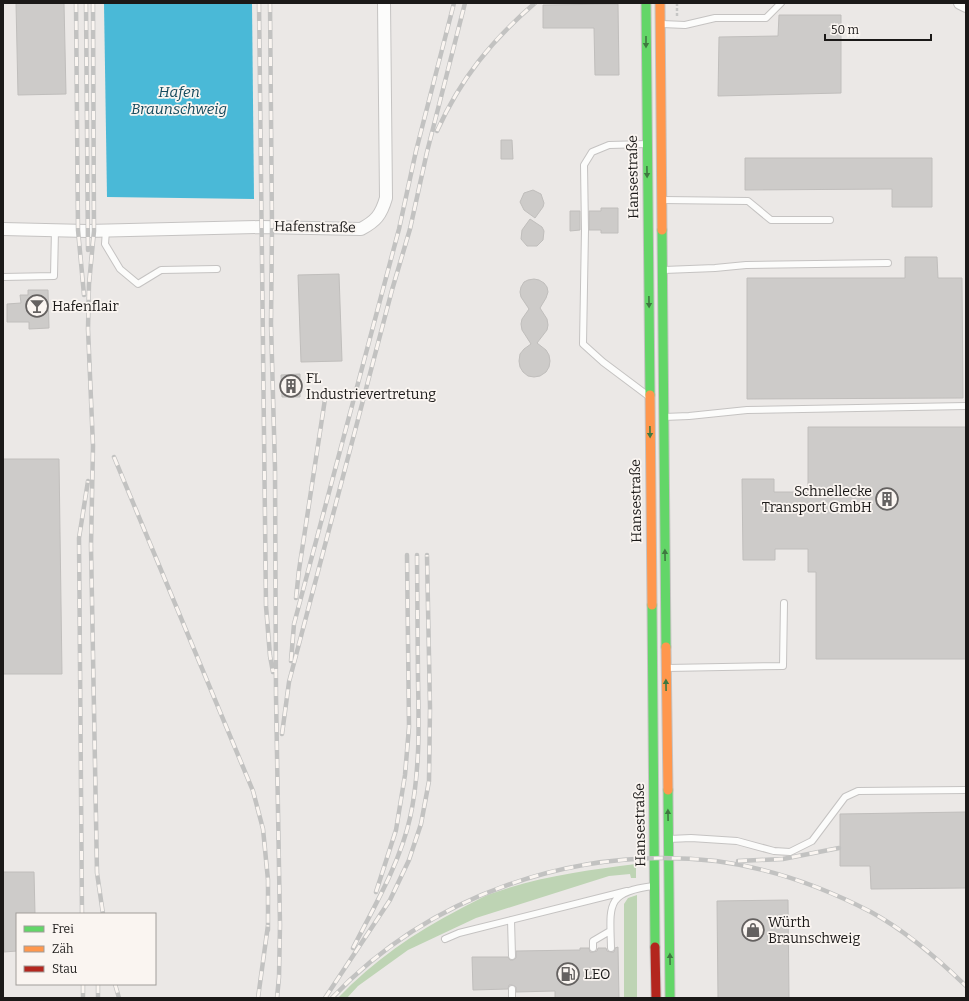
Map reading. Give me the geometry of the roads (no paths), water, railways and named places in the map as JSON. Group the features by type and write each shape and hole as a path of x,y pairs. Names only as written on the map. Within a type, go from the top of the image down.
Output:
{"main road":[{"name":"Hansestraße","path":"646,3 656,998"},
{"name":"Hansestraße","path":"660,3 670,998"}],"street":[{"name":"Hafenstraße","path":"3,229 106,230 261,227 361,229 372,223 382,212 386,198 384,3"},
{"path":"960,3 966,6"}],"lane":[{"path":"646,23 686,25 716,18 766,18 781,3"},
{"path":"647,144 610,145 592,152 584,165 585,230 583,344 603,362 649,396"},
{"path":"648,200 748,201 771,220 830,220"},
{"path":"3,277 54,276 55,230"},
{"path":"106,230 105,244 120,269 138,284 161,270 217,269"},
{"path":"648,271 688,270 746,265 888,263"},
{"path":"650,417 690,416 747,410 966,406"},
{"path":"652,669 783,666 784,603"},
{"path":"655,838 691,838 737,841 774,851 790,852 812,841 845,797 858,791 966,790"},
{"path":"445,939 459,933 627,891 655,886"},
{"path":"611,948 610,912 616,898 627,891"},
{"path":"511,920 512,956"},
{"path":"593,948 593,941 610,931"},
{"path":"512,989 512,998"}],"water":[{"name":"Hafen Braunschweig","path":"104,3 252,3 254,199 107,197"}],"railway":[{"path":"76,3 78,230 84,295"},
{"path":"86,3 88,250"},
{"path":"93,3 94,231 89,284 88,329 93,446 91,546 97,873 103,913"},
{"path":"259,3 266,606 270,656 273,672"},
{"path":"270,3 272,227 271,324 275,468 276,696 280,925 277,998"},
{"path":"291,661 294,624 399,229 416,151 454,3"},
{"path":"282,734 289,682 392,290 410,229 427,152 465,3"},
{"path":"437,131 456,94 479,61 505,31 535,3"},
{"path":"296,598 325,399"},
{"path":"114,457 253,791 263,829 268,880 268,930"},
{"path":"82,913 79,538 88,481"},
{"path":"376,892 396,830 405,775 409,727 407,555"},
{"path":"353,948 378,901 400,852 406,835 416,784 419,731 417,555"},
{"path":"325,998 390,900 409,860 421,824 429,781 430,708 427,555"},
{"path":"738,861 783,859 839,848"},
{"path":"332,998 371,962 413,931 459,905 508,885 559,870 611,861 663,858 716,861 756,868 796,880 834,894 884,919 909,936 944,965 966,986"},
{"path":"258,998 268,925"},
{"path":"83,985 83,998"},
{"path":"98,985 98,998"},
{"path":"115,985 119,998"}],"place":[{"name":"Hafenflair","path":"37,306"},
{"name":"FL Industrievertretung","path":"291,386"},
{"name":"Schnellecke Transport GmbH","path":"887,499"},
{"name":"Würth Braunschweig","path":"753,930"},
{"name":"LEO","path":"568,974"}]}
